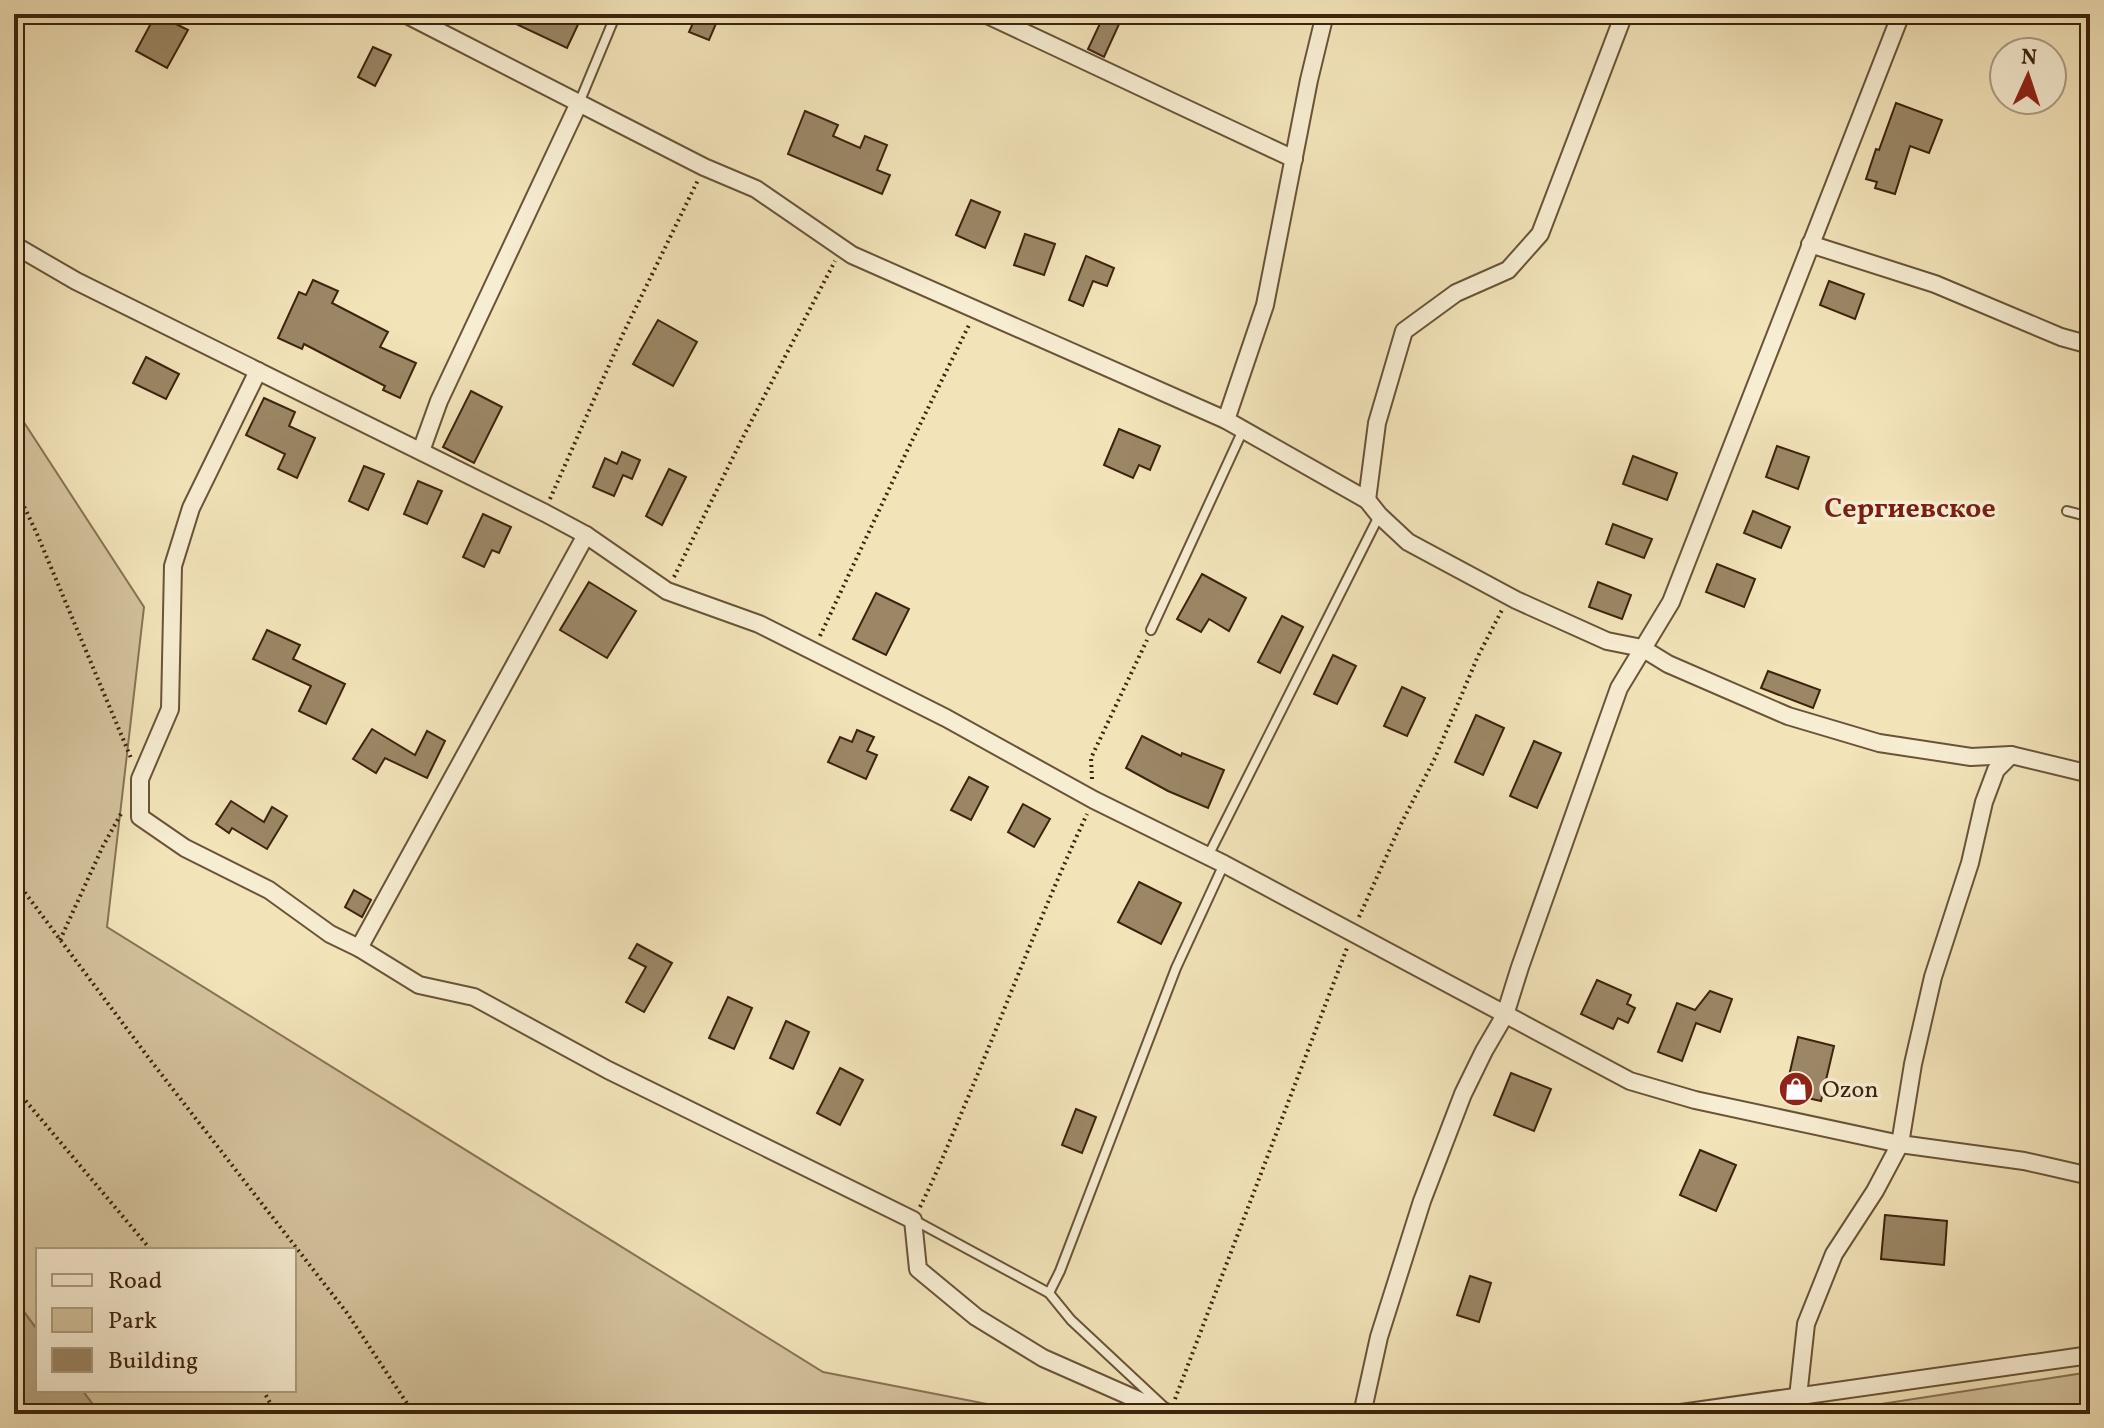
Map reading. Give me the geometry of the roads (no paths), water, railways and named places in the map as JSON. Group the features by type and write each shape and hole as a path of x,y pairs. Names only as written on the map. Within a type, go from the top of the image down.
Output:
{"street":[{"path":"405,14 704,167 756,189 852,255 1226,420 1367,500 1408,542 1509,596 1607,641 1642,648 1668,664 1788,716 1879,743 1971,757 2011,755 2090,774"},
{"path":"985,14 1294,159"},
{"path":"1367,500 1377,423 1404,331 1456,293 1508,270 1540,234 1624,14"},
{"path":"1362,1414 1379,1337 1422,1201 1463,1094 1505,1015 1619,688 1671,602 1901,14"},
{"path":"1226,420 1265,305 1320,17"},
{"path":"421,451 439,401 579,103"},
{"path":"1810,244 1935,284 2061,337 2090,345"},
{"path":"14,245 76,281 545,513 586,535 667,591 759,624 946,718 1094,800 1224,864 1630,1081 1695,1100 1900,1144 2024,1161 2090,1176"},
{"path":"258,371 191,508 173,566 170,709 140,779 140,817 185,848 269,890 330,934 419,985 474,997 608,1070 913,1220 918,1269 976,1317 1043,1358 1170,1413"},
{"path":"359,948 586,535"},
{"path":"1798,1397 1806,1324 1834,1254 1875,1191 1900,1144 1913,1064 1933,977 1966,878 1984,802 1996,770 2011,755"},
{"path":"1674,1414 2090,1355"}],"lane":[{"path":"579,103 616,14"},
{"path":"1151,630 1243,430"},
{"path":"2067,511 2090,517"},
{"path":"1208,856 1379,515"},
{"path":"1049,1293 1176,968 1224,864"},
{"path":"913,1220 1049,1293 1071,1320 1170,1413"}],"place":[{"name":"Ozon","path":"1796,1089"}],"district":[{"name":"Сергиевское","path":"1910,507"}]}
